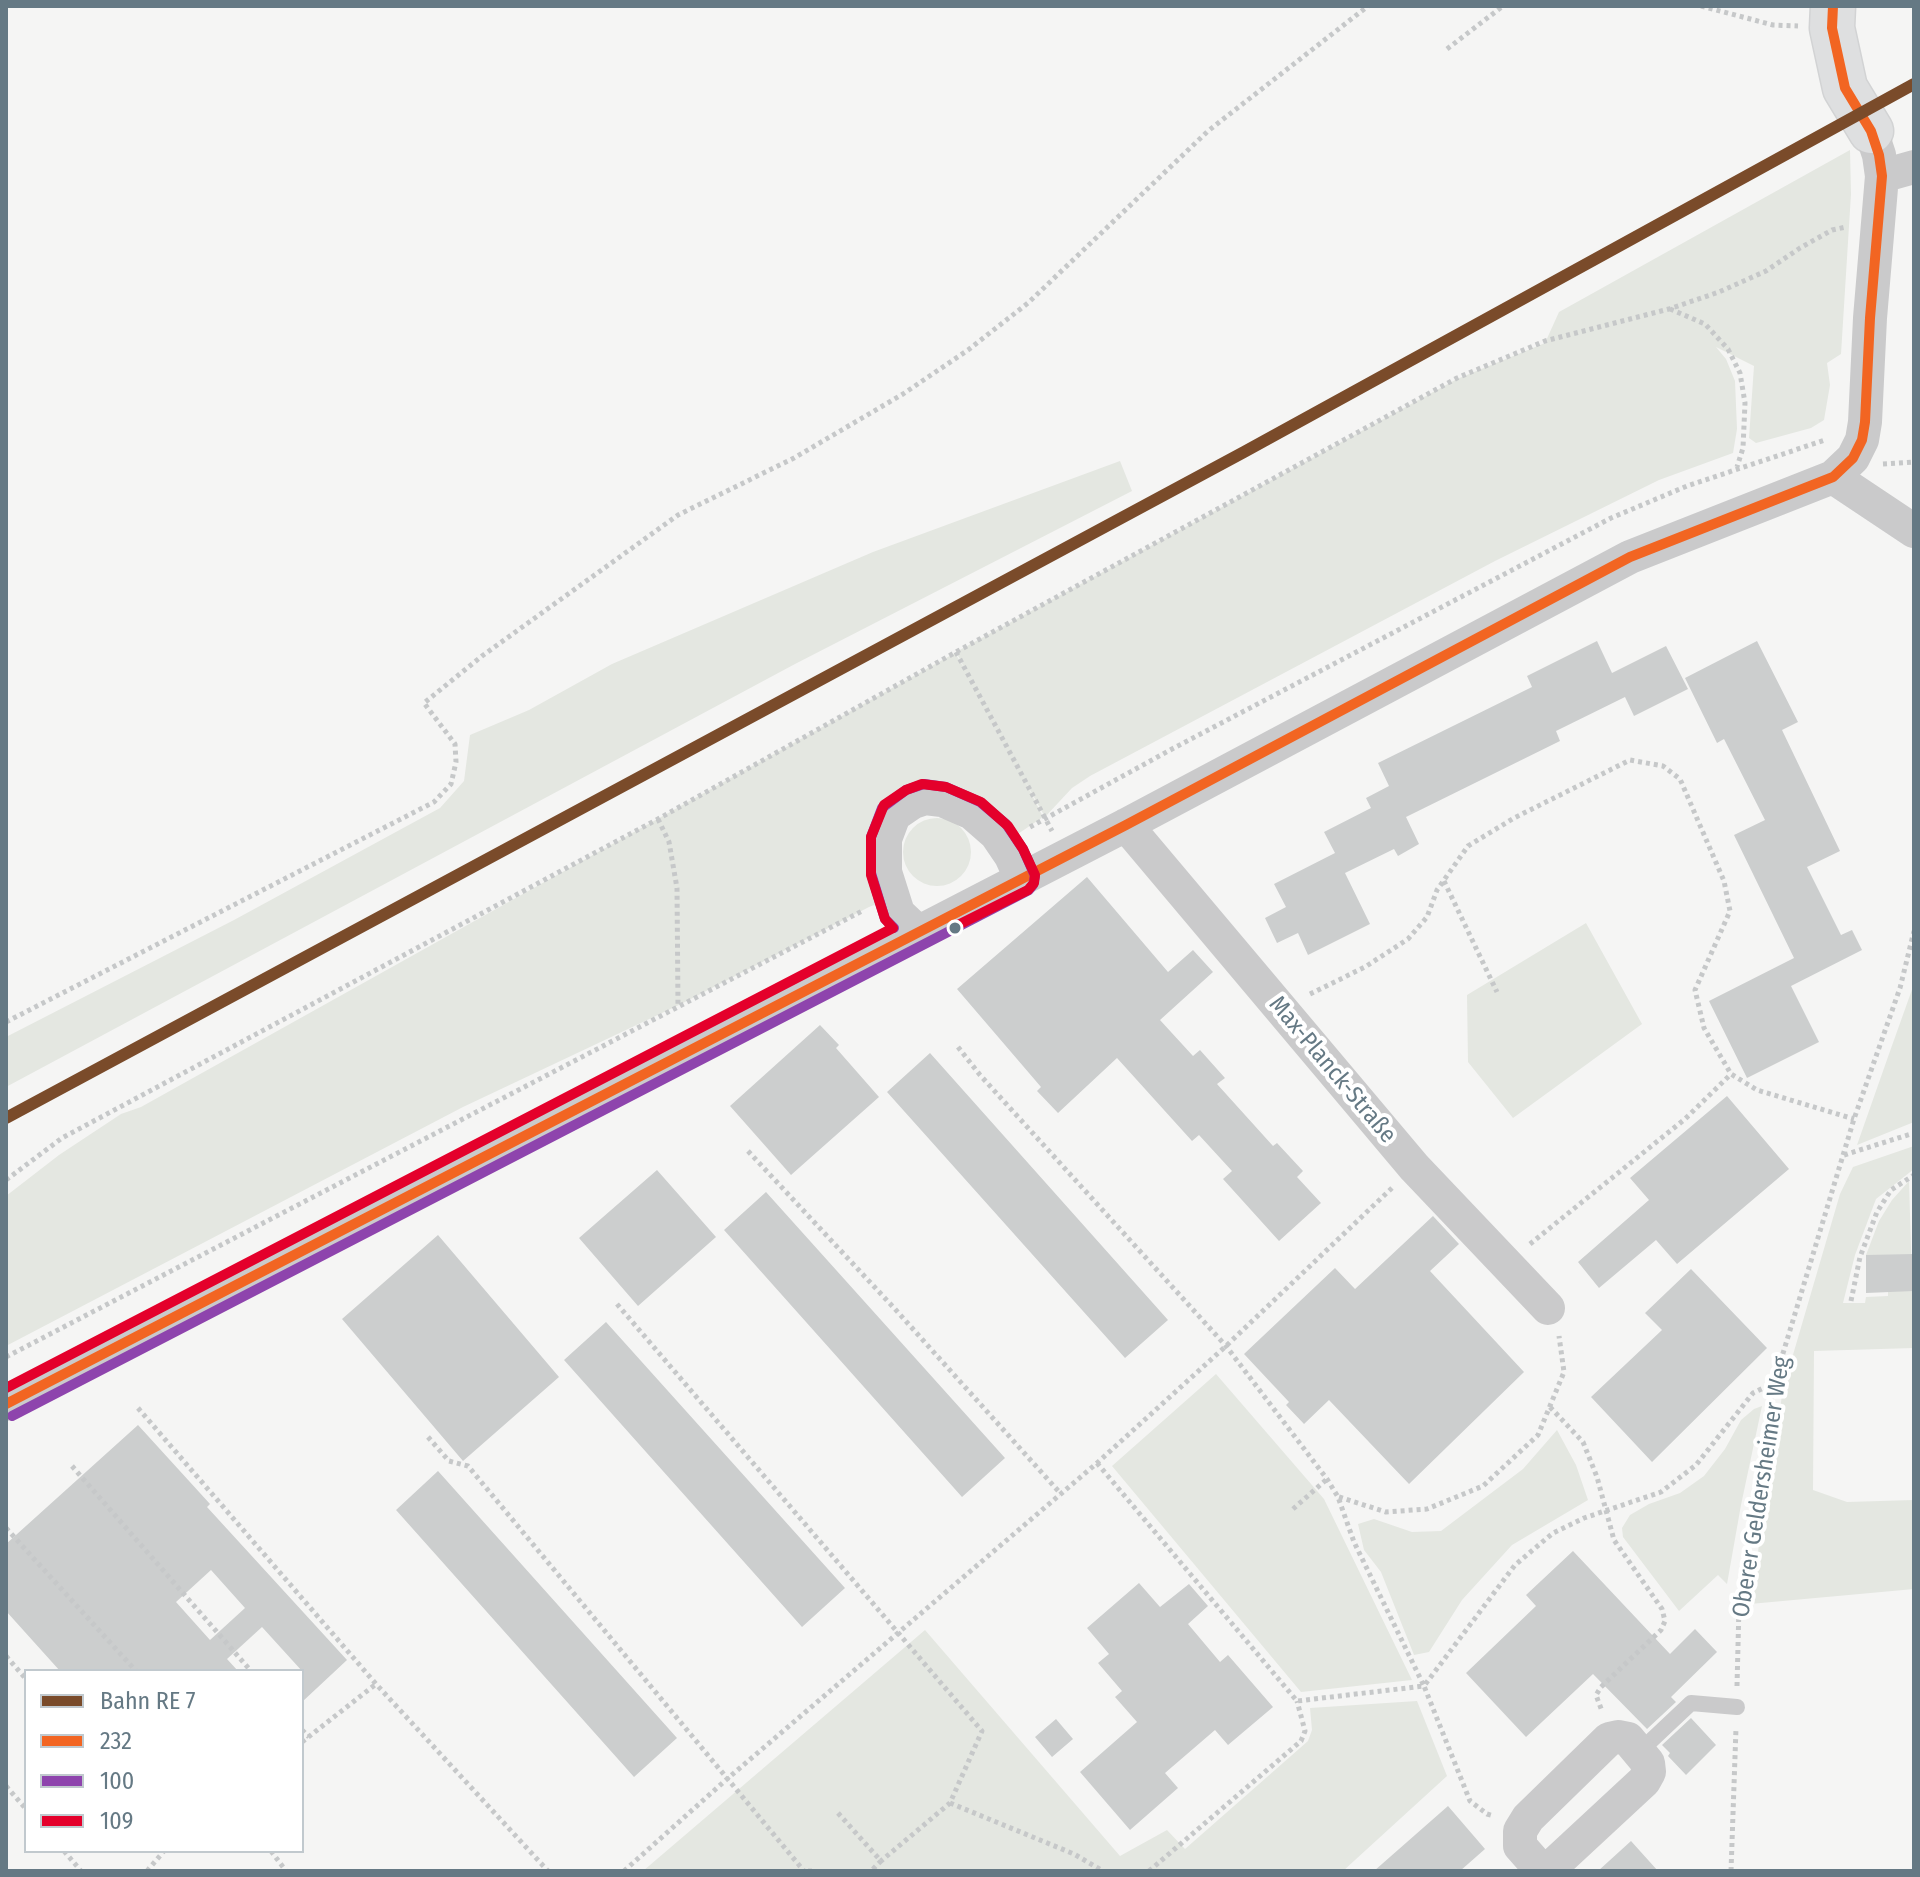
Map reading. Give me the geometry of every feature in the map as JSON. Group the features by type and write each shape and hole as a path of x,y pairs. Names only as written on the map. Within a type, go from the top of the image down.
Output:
{"street":[{"path":"6,1404 1126,825 1630,557 1833,477 1853,458 1862,440 1879,225 1898,172 1879,155 1871,131 1845,88 1833,17"},
{"path":"1833,477 1914,531"},
{"path":"917,931 898,913 885,872 885,839 894,815 913,802 925,798 942,800 972,813 996,834 1021,878"},
{"name":"Max-Planck-Straße","path":"1126,825 1414,1167 1548,1308"},
{"path":"1609,1739 1628,1744 1648,1763 1649,1772 1644,1781 1544,1871 1520,1846 1520,1831 1524,1824 1609,1739"}],"lane":[{"path":"1628,1744 1691,1703 1737,1707"}],"path":[{"path":"6,1022 434,802 451,784 456,762 455,744 424,703 482,656 678,515 794,458 903,394 968,350 1028,303 1208,131 1368,6"},
{"path":"1447,49 1503,6"},
{"path":"1701,6 1773,25 1833,17"},
{"path":"6,1180 62,1138 658,819 1457,378 1545,341 1669,309 1719,292 1766,271 1832,230 1879,225"},
{"path":"1669,309 1705,324 1728,349 1740,373 1745,403 1743,448 1737,468"},
{"path":"956,652 1065,855"},
{"path":"1280,1008 1365,967 1408,939 1427,917 1444,880 1468,846 1514,818 1630,760 1663,766 1680,779 1724,881 1730,911 1695,990 1704,1028 1731,1074 1757,1090 1854,1119"},
{"path":"658,819 669,842 677,888 678,1007"},
{"path":"1444,880 1497,992"},
{"name":"Oberer Geldersheimer Weg","path":"1731,1871 1739,1606 1774,1383 1854,1119 1900,988 1914,931"},
{"path":"958,1047 1226,1346 1327,1479 1424,1686 1470,1801 1487,1814 1524,1824"},
{"path":"1505,1263 1685,1119 1731,1074"},
{"path":"1844,1155 1914,1133"},
{"path":"748,1151 1061,1494"},
{"path":"624,1871 1097,1463 1226,1346 1414,1167"},
{"path":"1851,1301 1860,1257 1877,1212 1891,1190 1914,1175"},
{"path":"617,1304 982,1731 950,1803 871,1871"},
{"path":"1338,1497 1386,1512 1427,1509 1483,1486 1538,1435 1564,1372 1560,1338 1548,1308"},
{"path":"1297,1701 1424,1686 1515,1565 1553,1533 1606,1510 1661,1492 1696,1465 1753,1393 1774,1383"},
{"path":"1550,1407 1583,1442 1597,1477 1614,1540 1662,1609 1665,1621 1661,1630 1596,1695 1598,1706 1628,1744"},
{"path":"138,1408 376,1684 548,1871"},
{"path":"428,1437 449,1461 468,1466 727,1779 808,1871"},
{"path":"1097,1463 1297,1701 1305,1731 1301,1741 1149,1871"},
{"path":"72,1466 249,1669"},
{"path":"1293,1509 1327,1479"},
{"path":"6,1528 134,1669"},
{"path":"6,1656 24,1677"},
{"path":"304,1741 376,1684"},
{"path":"304,1732 309,1737"},
{"path":"6,1786 24,1807"},
{"path":"950,1803 1074,1854 1103,1871"},
{"path":"838,1813 881,1861"},
{"path":"66,1853 81,1871"},
{"path":"147,1871 162,1853"},
{"path":"272,1853 286,1871"}],"shaded area":[{"path":"1850,150 1851,194 1841,354 1827,363 1830,385 1824,420 1811,428 1756,443 1749,438 1754,366 1716,347 1726,359 1735,381 1737,429 1733,453 1659,480 1495,561 1090,776 1072,788 1045,817 1025,781 1043,817 1003,844 973,813 894,815 892,898 681,1004 463,1107 6,1346 6,1196 59,1155 121,1114 141,1107 955,653 966,671 956,652 1457,379 1545,343 1559,312"},
{"path":"1120,461 1132,491 795,664 6,1087 6,1037 234,920 440,808 464,781 470,735 529,710 612,664 873,552"},
{"path":"930,818 944,818 956,823 966,833 971,852 966,871 956,881 944,886 930,886 918,881 908,871 903,859 903,845 908,833 918,823"},
{"path":"1586,923 1642,1024 1513,1118 1468,1062 1467,995"},
{"path":"1914,984 1914,1122 1857,1145 1889,1054"},
{"path":"1914,1146 1914,1169 1876,1199 1855,1255 1843,1303 1865,1303 1866,1297 1888,1296 1888,1255 1866,1255 1879,1221 1909,1181 1914,1348 1814,1351 1813,1490 1847,1502 1914,1500 1914,1589 1750,1604 1783,1389 1840,1194 1853,1167"},
{"path":"1216,1374 1324,1499 1412,1680 1301,1692 1112,1466"},
{"path":"1762,1406 1727,1584 1718,1575 1679,1611 1623,1537 1622,1528 1630,1515 1649,1504 1680,1493 1704,1476 1725,1449 1741,1420"},
{"path":"1557,1430 1576,1465 1588,1500 1512,1545 1462,1600 1429,1652 1414,1655 1381,1572 1364,1550 1358,1524 1374,1519 1412,1532 1441,1531 1523,1469"},
{"path":"925,1630 1120,1856 1167,1830 1185,1849 1308,1741 1312,1730 1310,1708 1417,1701 1447,1776 1343,1871 643,1871"}],"building":[{"path":"1597,641 1612,673 1666,646 1688,689 1634,716 1625,697 1556,731 1560,741 1406,817 1419,844 1398,856 1394,849 1345,873 1370,924 1308,955 1298,933 1277,943 1265,918 1286,907 1274,884 1335,853 1324,832 1371,808 1366,798 1389,786 1378,763 1532,687 1527,676"},
{"path":"1757,641 1798,722 1782,730 1840,851 1807,867 1841,935 1852,930 1862,950 1791,986 1819,1042 1747,1078 1709,1001 1794,958 1734,835 1765,820 1724,739 1717,743 1685,678"},
{"path":"1087,877 1168,972 1193,950 1213,972 1160,1020 1193,1056 1200,1050 1225,1078 1217,1084 1273,1146 1277,1143 1303,1171 1297,1177 1321,1203 1279,1241 1223,1179 1232,1171 1199,1135 1192,1141 1117,1058 1058,1113 1037,1091 1041,1087 957,989"},
{"path":"820,1025 879,1097 791,1175 730,1106"},
{"path":"930,1053 1168,1320 1125,1358 887,1092"},
{"path":"1727,1096 1789,1169 1677,1264 1656,1240 1599,1288 1578,1262 1649,1200 1630,1178"},
{"path":"657,1170 716,1237 638,1306 579,1238"},
{"path":"766,1192 1005,1458 962,1497 724,1230"},
{"path":"1433,1216 1459,1244 1430,1271 1524,1372 1409,1484 1329,1400 1304,1424 1286,1405 1289,1402 1244,1354 1335,1268 1355,1289"},
{"path":"438,1235 559,1377 463,1461 342,1319"},
{"path":"1914,1254 1914,1291 1866,1293 1866,1255"},
{"path":"1691,1269 1767,1348 1652,1462 1591,1397 1662,1330 1645,1313"},
{"path":"606,1322 845,1588 802,1627 564,1360"},
{"path":"138,1425 210,1504 207,1507 347,1660 304,1700 304,1669 300,1669 262,1627 227,1659 236,1669 58,1669 6,1611 6,1544","holes":["211,1570 245,1608 210,1640 176,1602"]},
{"path":"438,1471 677,1738 634,1777 396,1510"},
{"path":"1573,1551 1670,1654 1695,1629 1717,1652 1671,1697 1676,1702 1647,1729 1593,1674 1526,1737 1466,1673 1536,1606 1526,1595"},
{"path":"1139,1583 1160,1607 1189,1584 1208,1606 1188,1624 1220,1662 1228,1655 1273,1707 1228,1745 1215,1730 1165,1773 1178,1788 1130,1830 1080,1772 1137,1722 1115,1697 1122,1691 1098,1663 1109,1654 1087,1628"},
{"path":"1691,1718 1716,1745 1686,1775 1662,1745"},
{"path":"1056,1719 1073,1739 1052,1757 1035,1737"},
{"path":"1448,1806 1485,1849 1460,1871 1374,1871"},
{"path":"1631,1841 1658,1871 1598,1871"}],"transit line":[{"name":"232","path":"6,1404 1126,825 1630,557 1833,477 1853,458 1862,440 1865,422 1882,176 1871,131 1845,88 1832,28 1833,6"},
{"path":"6,1118 1244,452 1914,84"},
{"name":"109","path":"6,1388 893,928 885,919 871,875 871,837 884,805 906,790 922,784 946,787 981,802 1008,826 1035,875 1034,883 1028,890 956,926"},
{"name":"100","path":"12,1416 1029,890 1035,876 1023,849 1006,824 980,802 946,787 924,784 906,790 882,808 871,837 871,873 885,919 894,928"}]}
